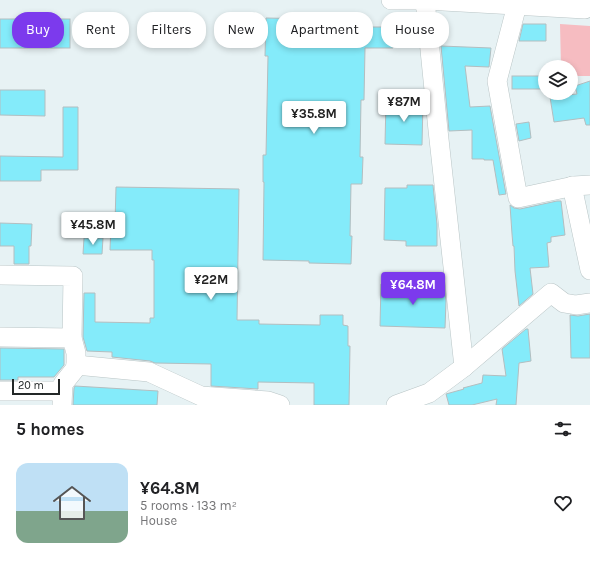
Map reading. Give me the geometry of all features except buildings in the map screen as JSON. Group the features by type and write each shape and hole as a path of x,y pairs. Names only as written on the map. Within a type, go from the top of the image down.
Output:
{"street":[{"path":"391,0 587,6"},
{"path":"425,0 464,367"},
{"path":"517,5 497,81 518,198 581,186 590,270"},
{"path":"0,275 73,276 72,338 76,353 75,369 63,384 62,398 0,391"},
{"path":"396,405 429,393 464,367 551,294 564,303 576,305 590,303"},
{"path":"0,338 72,338"},
{"path":"76,365 149,372 196,398 201,396 268,401 280,405"}],"shaded area":[{"path":"560,24 590,26 590,76 578,76 578,60 561,60"}]}
